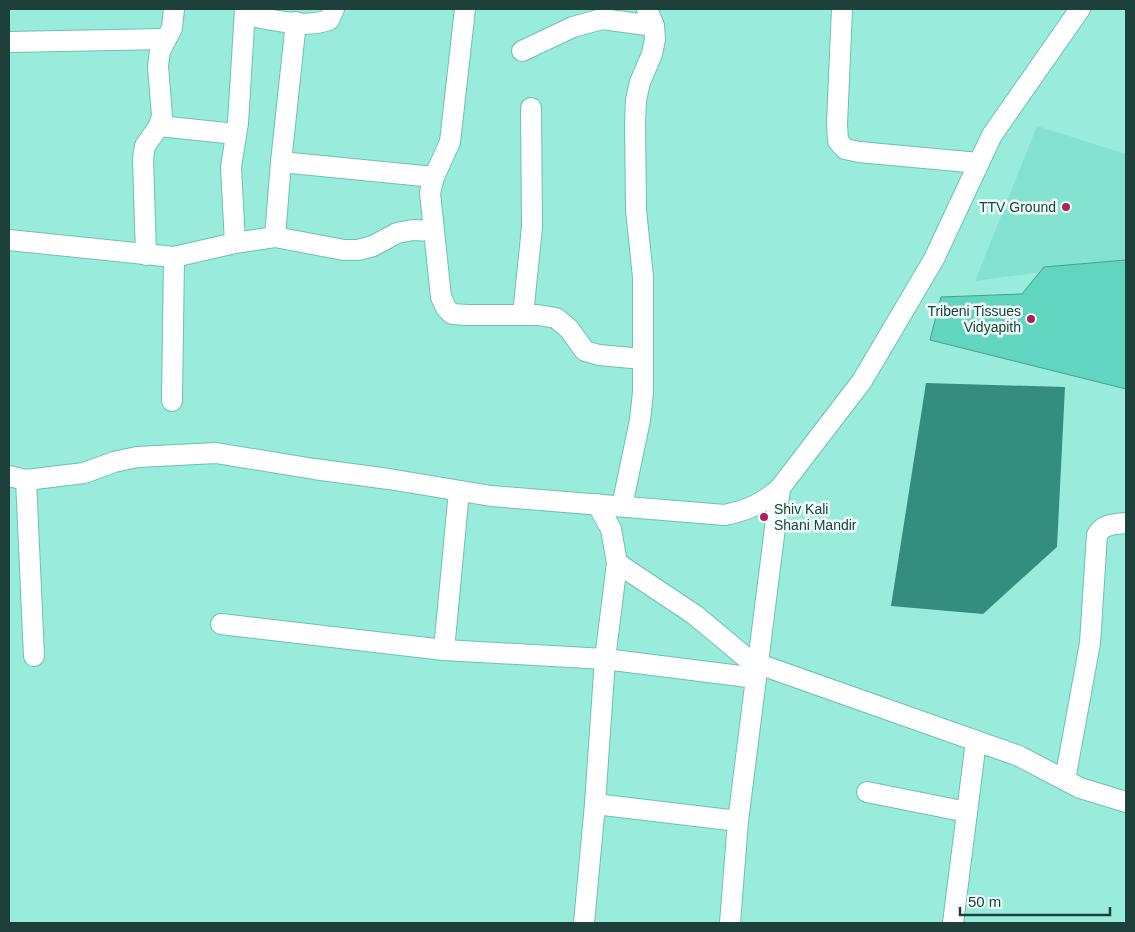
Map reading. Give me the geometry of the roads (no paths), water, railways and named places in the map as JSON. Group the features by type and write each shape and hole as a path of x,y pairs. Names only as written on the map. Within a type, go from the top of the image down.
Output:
{"street":[{"path":"146,255 143,159 145,146 159,126 162,116 158,66 160,51 172,28 174,9"},
{"path":"235,243 231,167 236,134 245,12 296,22 320,23 329,20 334,9"},
{"path":"465,9 450,142 434,177 430,193 441,297 446,308 452,314 538,315 556,318 569,329 585,351 599,355 643,359"},
{"path":"842,9 836,124 838,141 845,149 859,152 979,163"},
{"path":"34,656 17,478 84,473 114,462 137,457 216,454 491,496 725,515 745,510 766,500 780,488 862,381 934,259 992,135 1080,9"},
{"path":"522,51 573,27 602,19 651,18 655,39 652,54 640,82 636,108 636,210 643,277 643,392 640,420 622,506"},
{"path":"275,237 296,22"},
{"path":"9,42 166,39"},
{"path":"523,315 532,227 531,108"},
{"path":"159,126 236,134"},
{"path":"281,162 434,177"},
{"path":"9,240 174,257 235,243 275,237 344,250 358,250 373,246 397,233 413,230 433,231"},
{"path":"172,400 174,257"},
{"path":"730,923 738,821 780,488"},
{"path":"444,650 460,491"},
{"path":"584,923 595,804 605,659 617,563 611,529 597,504"},
{"path":"1065,780 1090,643 1097,535 1100,530 1107,526 1126,523"},
{"path":"617,563 696,615 750,661 757,671"},
{"path":"221,624 444,650 605,659 757,671 1019,756 1080,788 1126,802"},
{"path":"953,923 976,741"},
{"path":"867,792 967,812"},
{"path":"595,804 738,821"}],"place":[{"name":"TTV Ground","path":"1066,207"},
{"name":"Tribeni Tissues Vidyapith","path":"1031,319"},
{"name":"Shiv Kali Shani Mandir","path":"764,517"}]}
